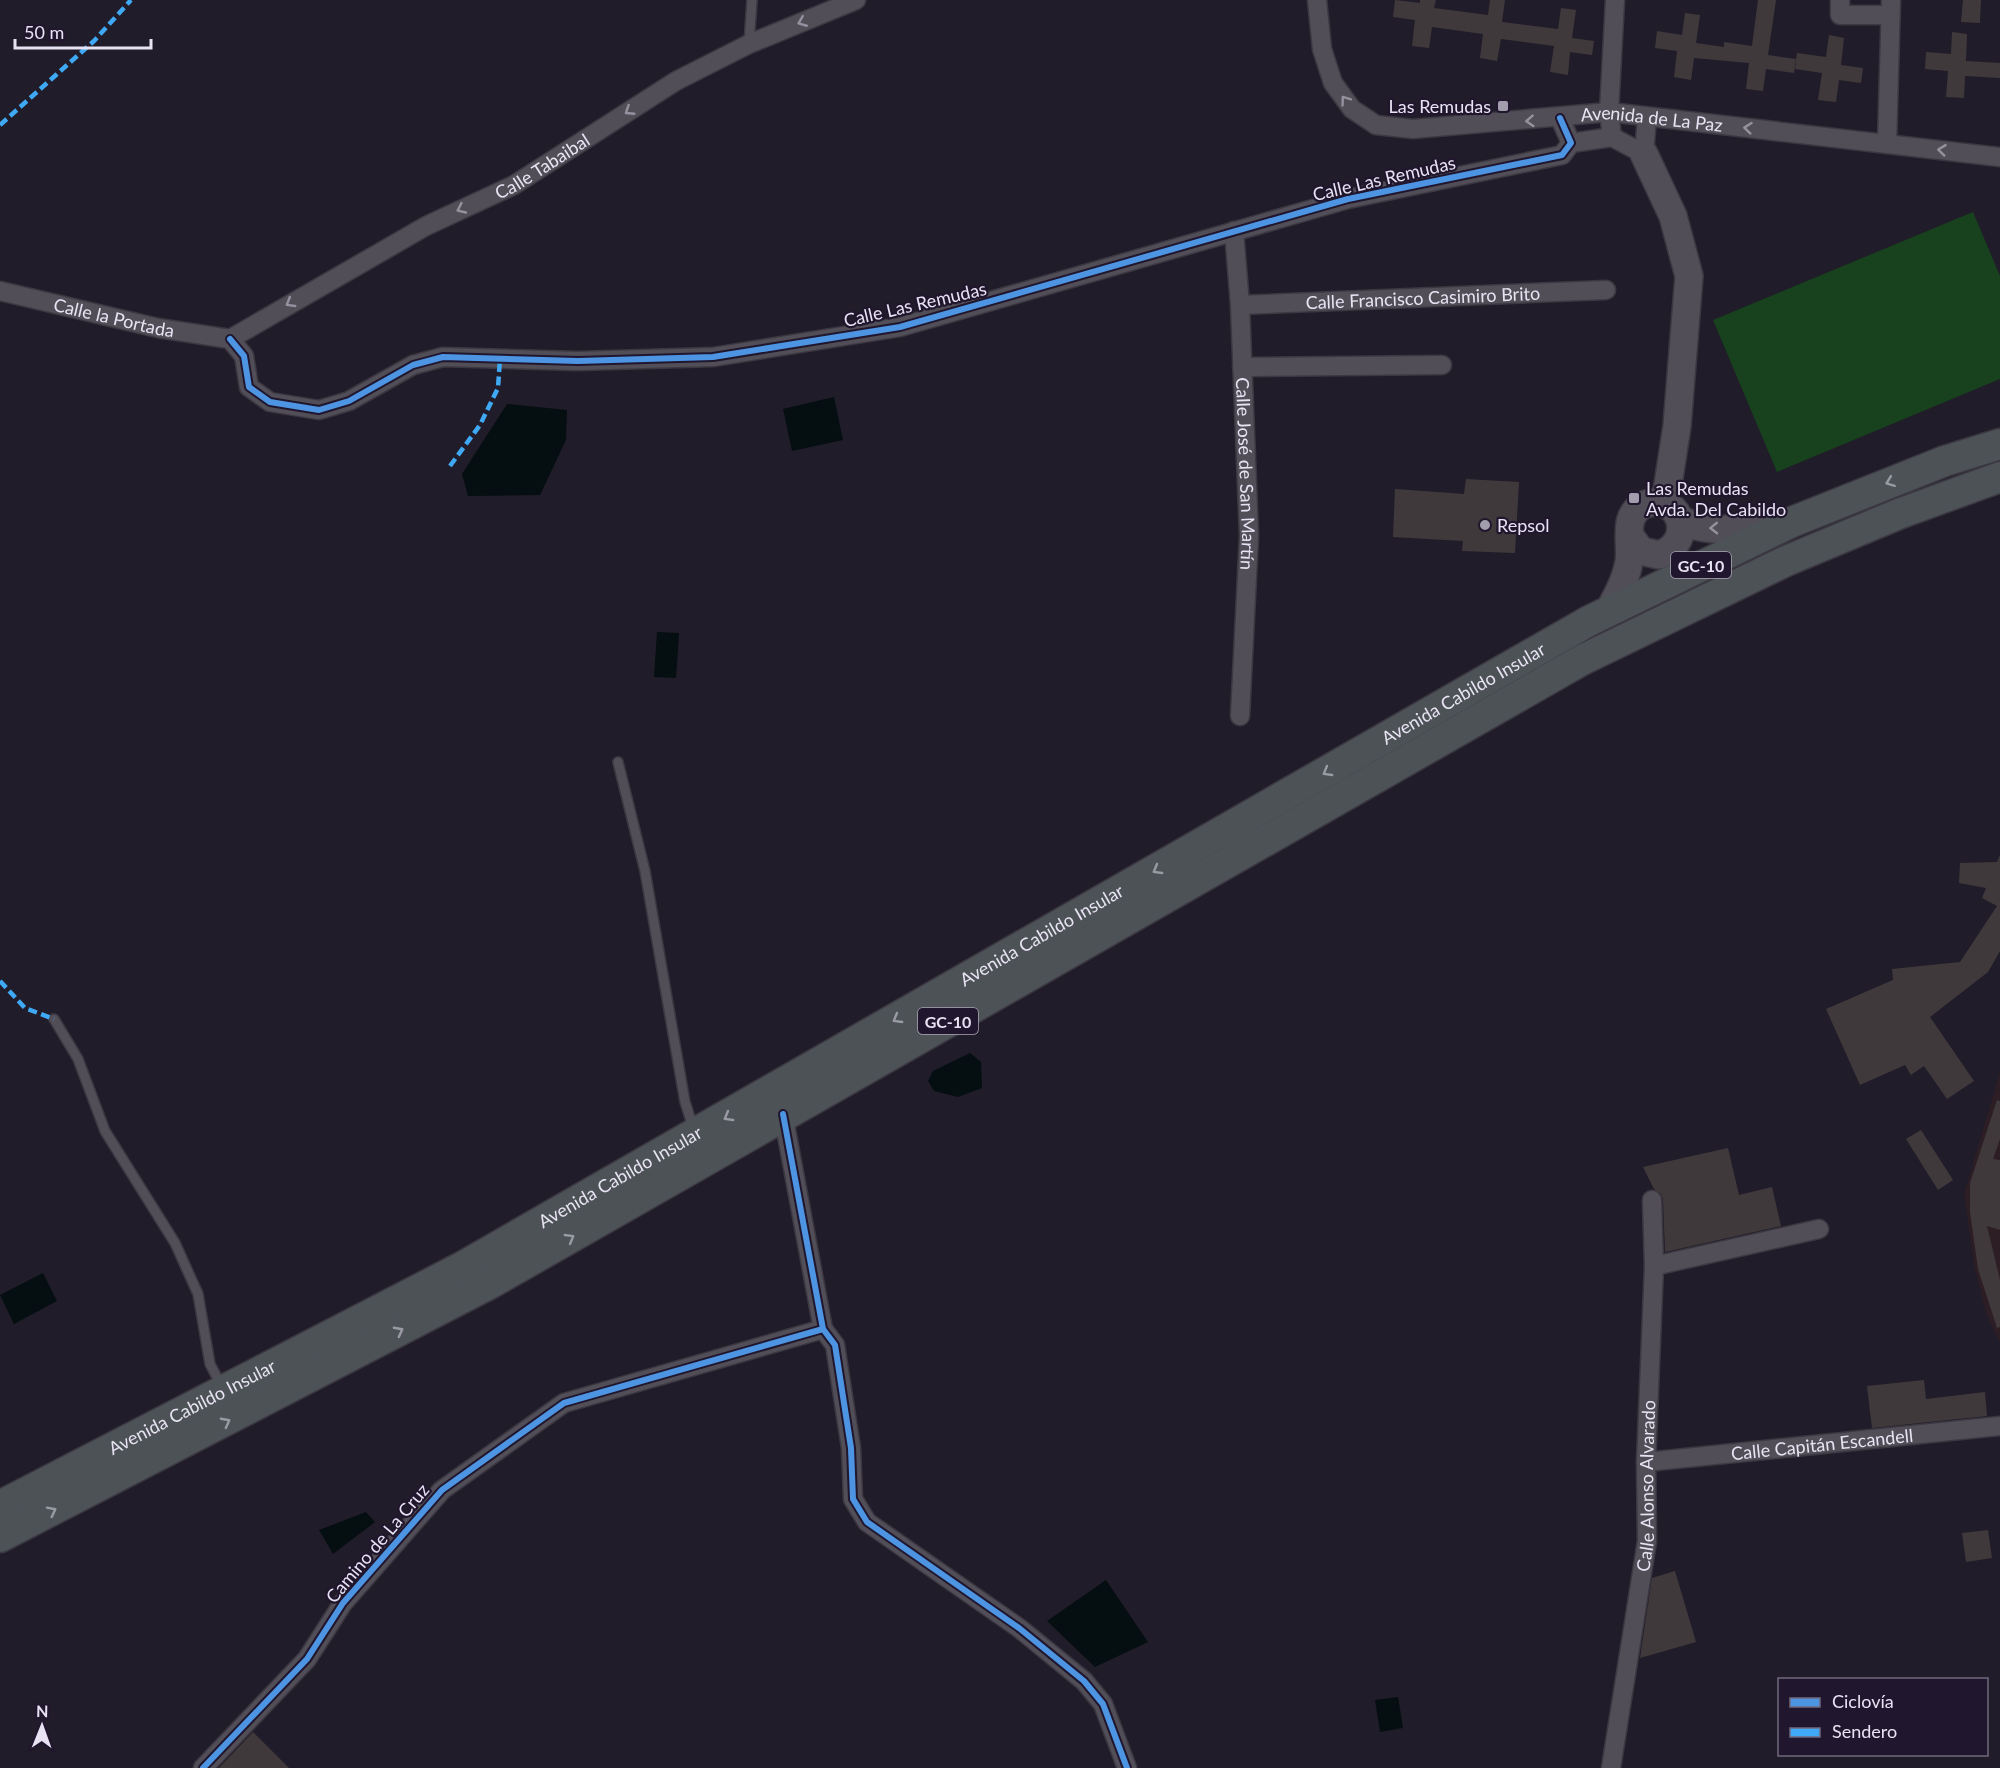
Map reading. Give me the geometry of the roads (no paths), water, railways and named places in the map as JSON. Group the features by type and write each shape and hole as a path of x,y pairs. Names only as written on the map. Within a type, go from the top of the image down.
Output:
{"main road":[{"path":"1945,461 2000,426"},
{"name":"Avenida Cabildo Insular","path":"0,1506 225,1392 462,1267 695,1136 1610,609 1792,522 1945,461 2000,444"},
{"name":"Avenida Cabildo Insular","path":"0,1537 491,1283 783,1114 1582,660 1786,561 1901,513 1997,479"}],"street":[{"name":"Calle Tabaibal","path":"230,339 426,226 514,185 676,81 749,44 856,0"},
{"name":"Avenida de La Paz","path":"1317,0 1322,49 1333,83 1352,109 1376,125 1413,129 1609,112 2000,157"},
{"path":"1615,0 1609,112 1611,137 1644,154"},
{"path":"1840,0 1840,15 1890,8 1887,144"},
{"path":"1560,117 1571,143"},
{"path":"1630,536 1641,551 1659,555 1676,546 1680,538 1673,512 1677,426 1689,276 1673,216 1644,154 1647,117"},
{"name":"Calle Las Remudas","path":"230,339 244,356 249,387 270,402 319,410 350,401 413,365 443,357 578,361 713,357 900,327 1348,199 1562,155 1571,143 1611,137"},
{"name":"Calle José de San Martín","path":"1234,231 1240,305 1249,536 1240,716"},
{"name":"Calle Francisco Casimiro Brito","path":"1240,305 1606,290"},
{"name":"Calle la Portada","path":"0,291 158,328 230,339"},
{"path":"1242,367 1442,365"},
{"path":"1610,609 1623,584 1629,561 1629,523 1635,511 1644,505 1654,502 1692,526 1709,529 1792,522"},
{"path":"783,1114 823,1329 835,1346 851,1448 853,1499 867,1522 1019,1628 1084,1681 1103,1704 1127,1768"},
{"name":"Calle Alonso Alvarado","path":"1611,1768 1647,1541 1646,1462 1654,1266 1652,1200"},
{"path":"1654,1266 1819,1229"},
{"name":"Camino de La Cruz","path":"202,1768 307,1659 342,1603 442,1490 564,1403 823,1329"},
{"name":"Calle Capitán Escandell","path":"1646,1462 1995,1426"}],"lane":[{"path":"749,44 752,0"},
{"path":"618,762 645,871 686,1102 695,1136"},
{"path":"54,1019 78,1059 105,1131 180,1254 198,1294 210,1364 225,1392"}],"place":[{"name":"Las Remudas","path":"1503,106"},
{"name":"Las Remudas Avda. Del Cabildo","path":"1634,498"},
{"name":"Repsol","path":"1485,525"}]}
